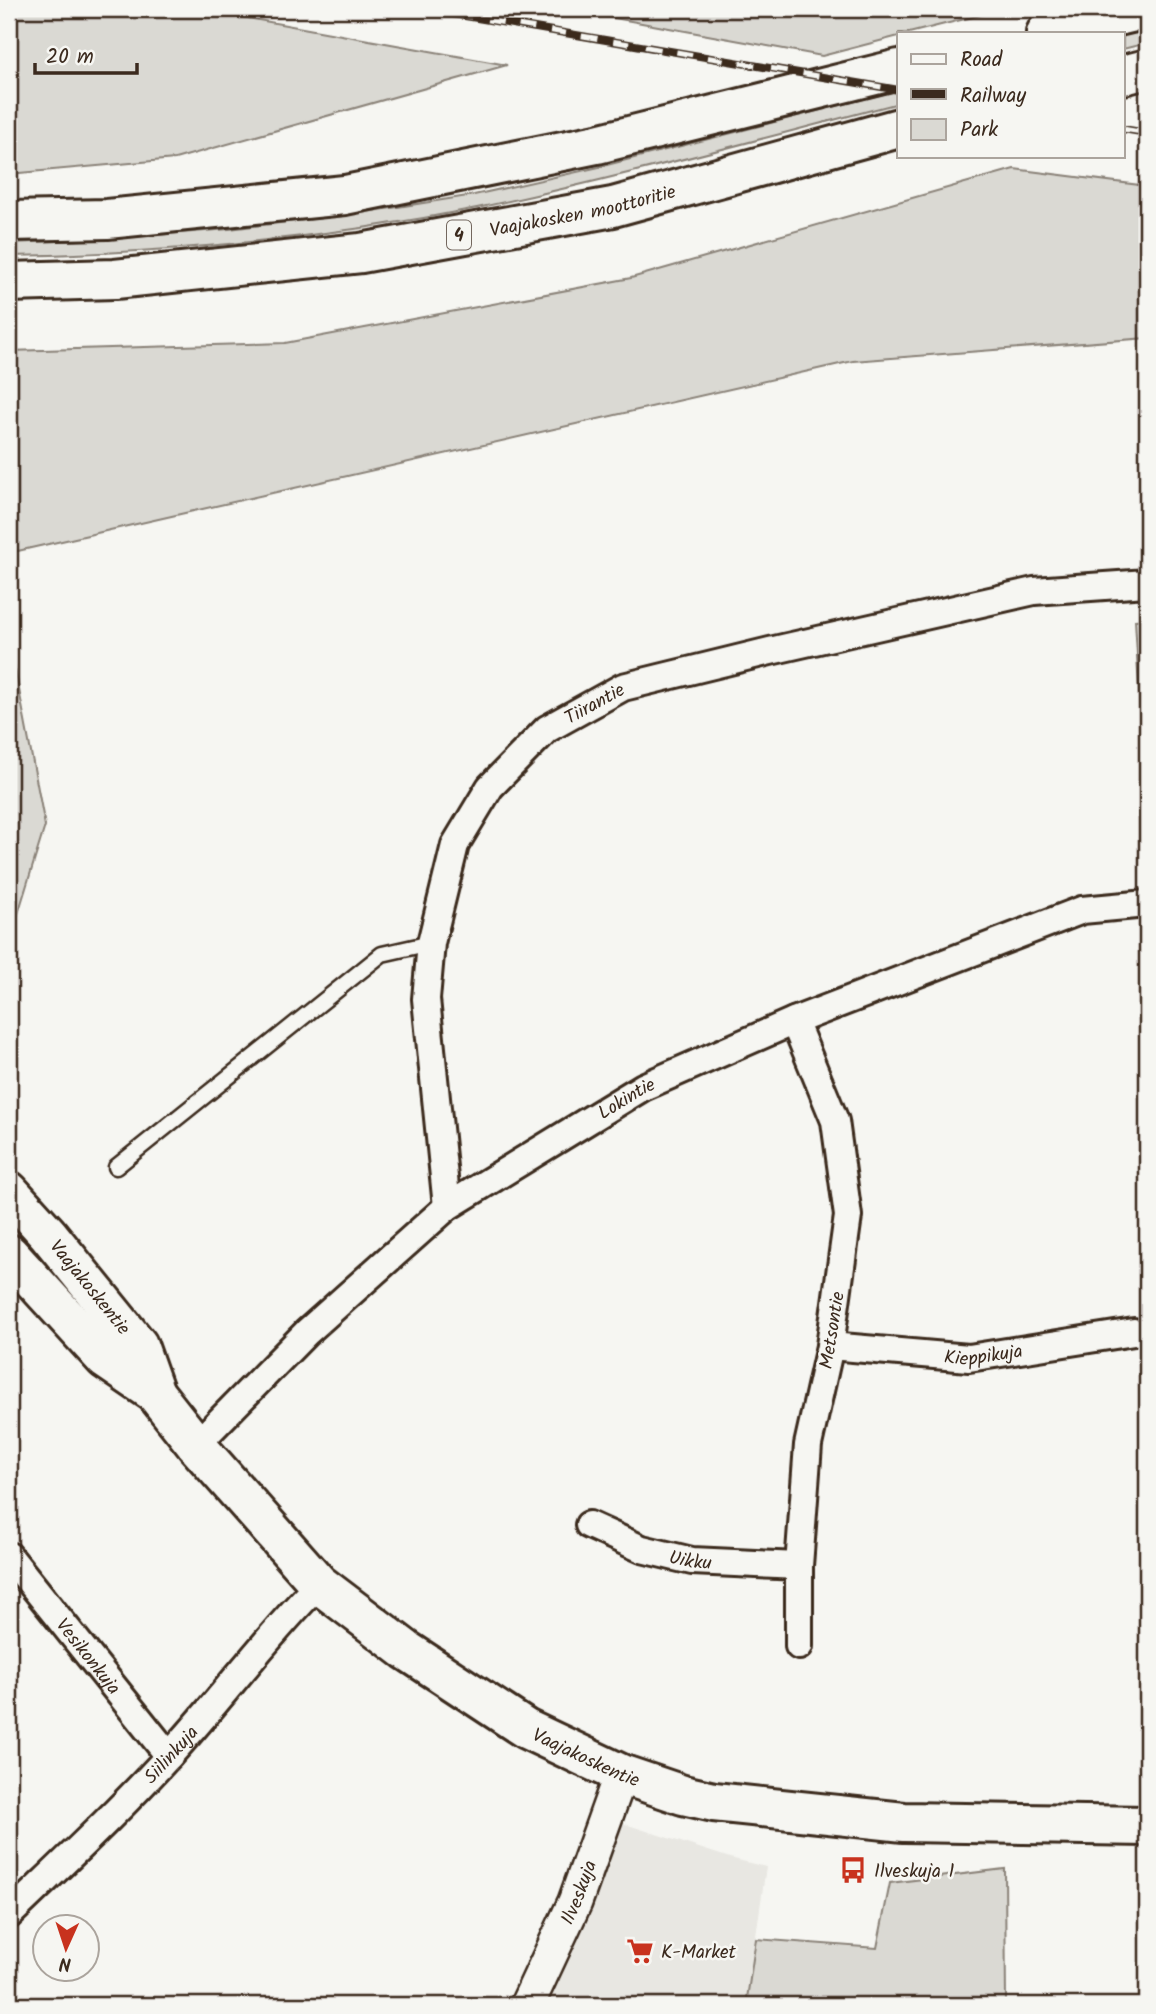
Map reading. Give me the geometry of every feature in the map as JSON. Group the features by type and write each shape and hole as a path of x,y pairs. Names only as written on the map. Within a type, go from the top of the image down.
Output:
{"main road":[{"path":"1050,32 1147,9"},
{"path":"9,221 107,219 345,195 597,144 897,69"},
{"path":"1124,75 1147,69"},
{"name":"Vaajakosken moottoritie","path":"9,282 115,279 361,253 613,207 897,129"},
{"name":"Vaajakoskentie","path":"9,1191 48,1234 138,1345 155,1393"},
{"name":"Vaajakoskentie","path":"9,1254 105,1359 155,1393 196,1445 319,1584 406,1650 526,1729 621,1774 683,1795 714,1802 904,1822 1147,1826"}],"street":[{"name":"Tiirantie","path":"447,1207 426,999 431,943 455,845 490,786 547,729 623,687 770,651 1034,592 1147,583"},
{"name":"Lokintie","path":"196,1445 307,1332 447,1207 643,1087 794,1021 1082,910 1147,904"},
{"name":"Metsontie","path":"794,1021 835,1121 848,1216 830,1346 808,1445 799,1566 799,1646"},
{"name":"Kieppikuja","path":"830,1346 969,1358 1141,1331"},
{"name":"Uikku","path":"589,1525 642,1549 692,1561 799,1566"},
{"name":"Vesikonkuja","path":"9,1556 169,1756"},
{"name":"Siilinkuja","path":"9,1915 101,1827 169,1756 281,1624 319,1584"},
{"name":"Ilveskuja","path":"527,2005 575,1902 621,1774"}],"lane":[{"path":"116,1167 382,954 431,943"}],"shaded area":[{"path":"619,1822 766,1867 746,2005 542,2005"}],"green space":[{"path":"9,9 198,9 507,65 175,159 9,174"},
{"path":"565,9 1005,9 913,32 897,32 897,37 822,56"},
{"path":"1147,28 1147,43 1124,49 1124,34"},
{"path":"897,91 897,104 583,184 419,219 244,243 126,252 9,256 9,243 108,239 229,229 347,215 474,195 599,167"},
{"path":"1014,169 1147,186 1147,338 853,361 9,553 9,351 285,343 631,278"},
{"path":"1147,619 1147,832 1135,620"},
{"path":"9,637 45,826 9,943"},
{"path":"1005,1869 1006,2005 746,2005 756,1939 877,1948 890,1883"}],"railway":[{"path":"424,9 897,90"},
{"path":"1124,129 1147,133"}],"place":[{"name":"Ilveskuja 1","path":"853,1870"},
{"name":"K-Market","path":"640,1951"}]}
